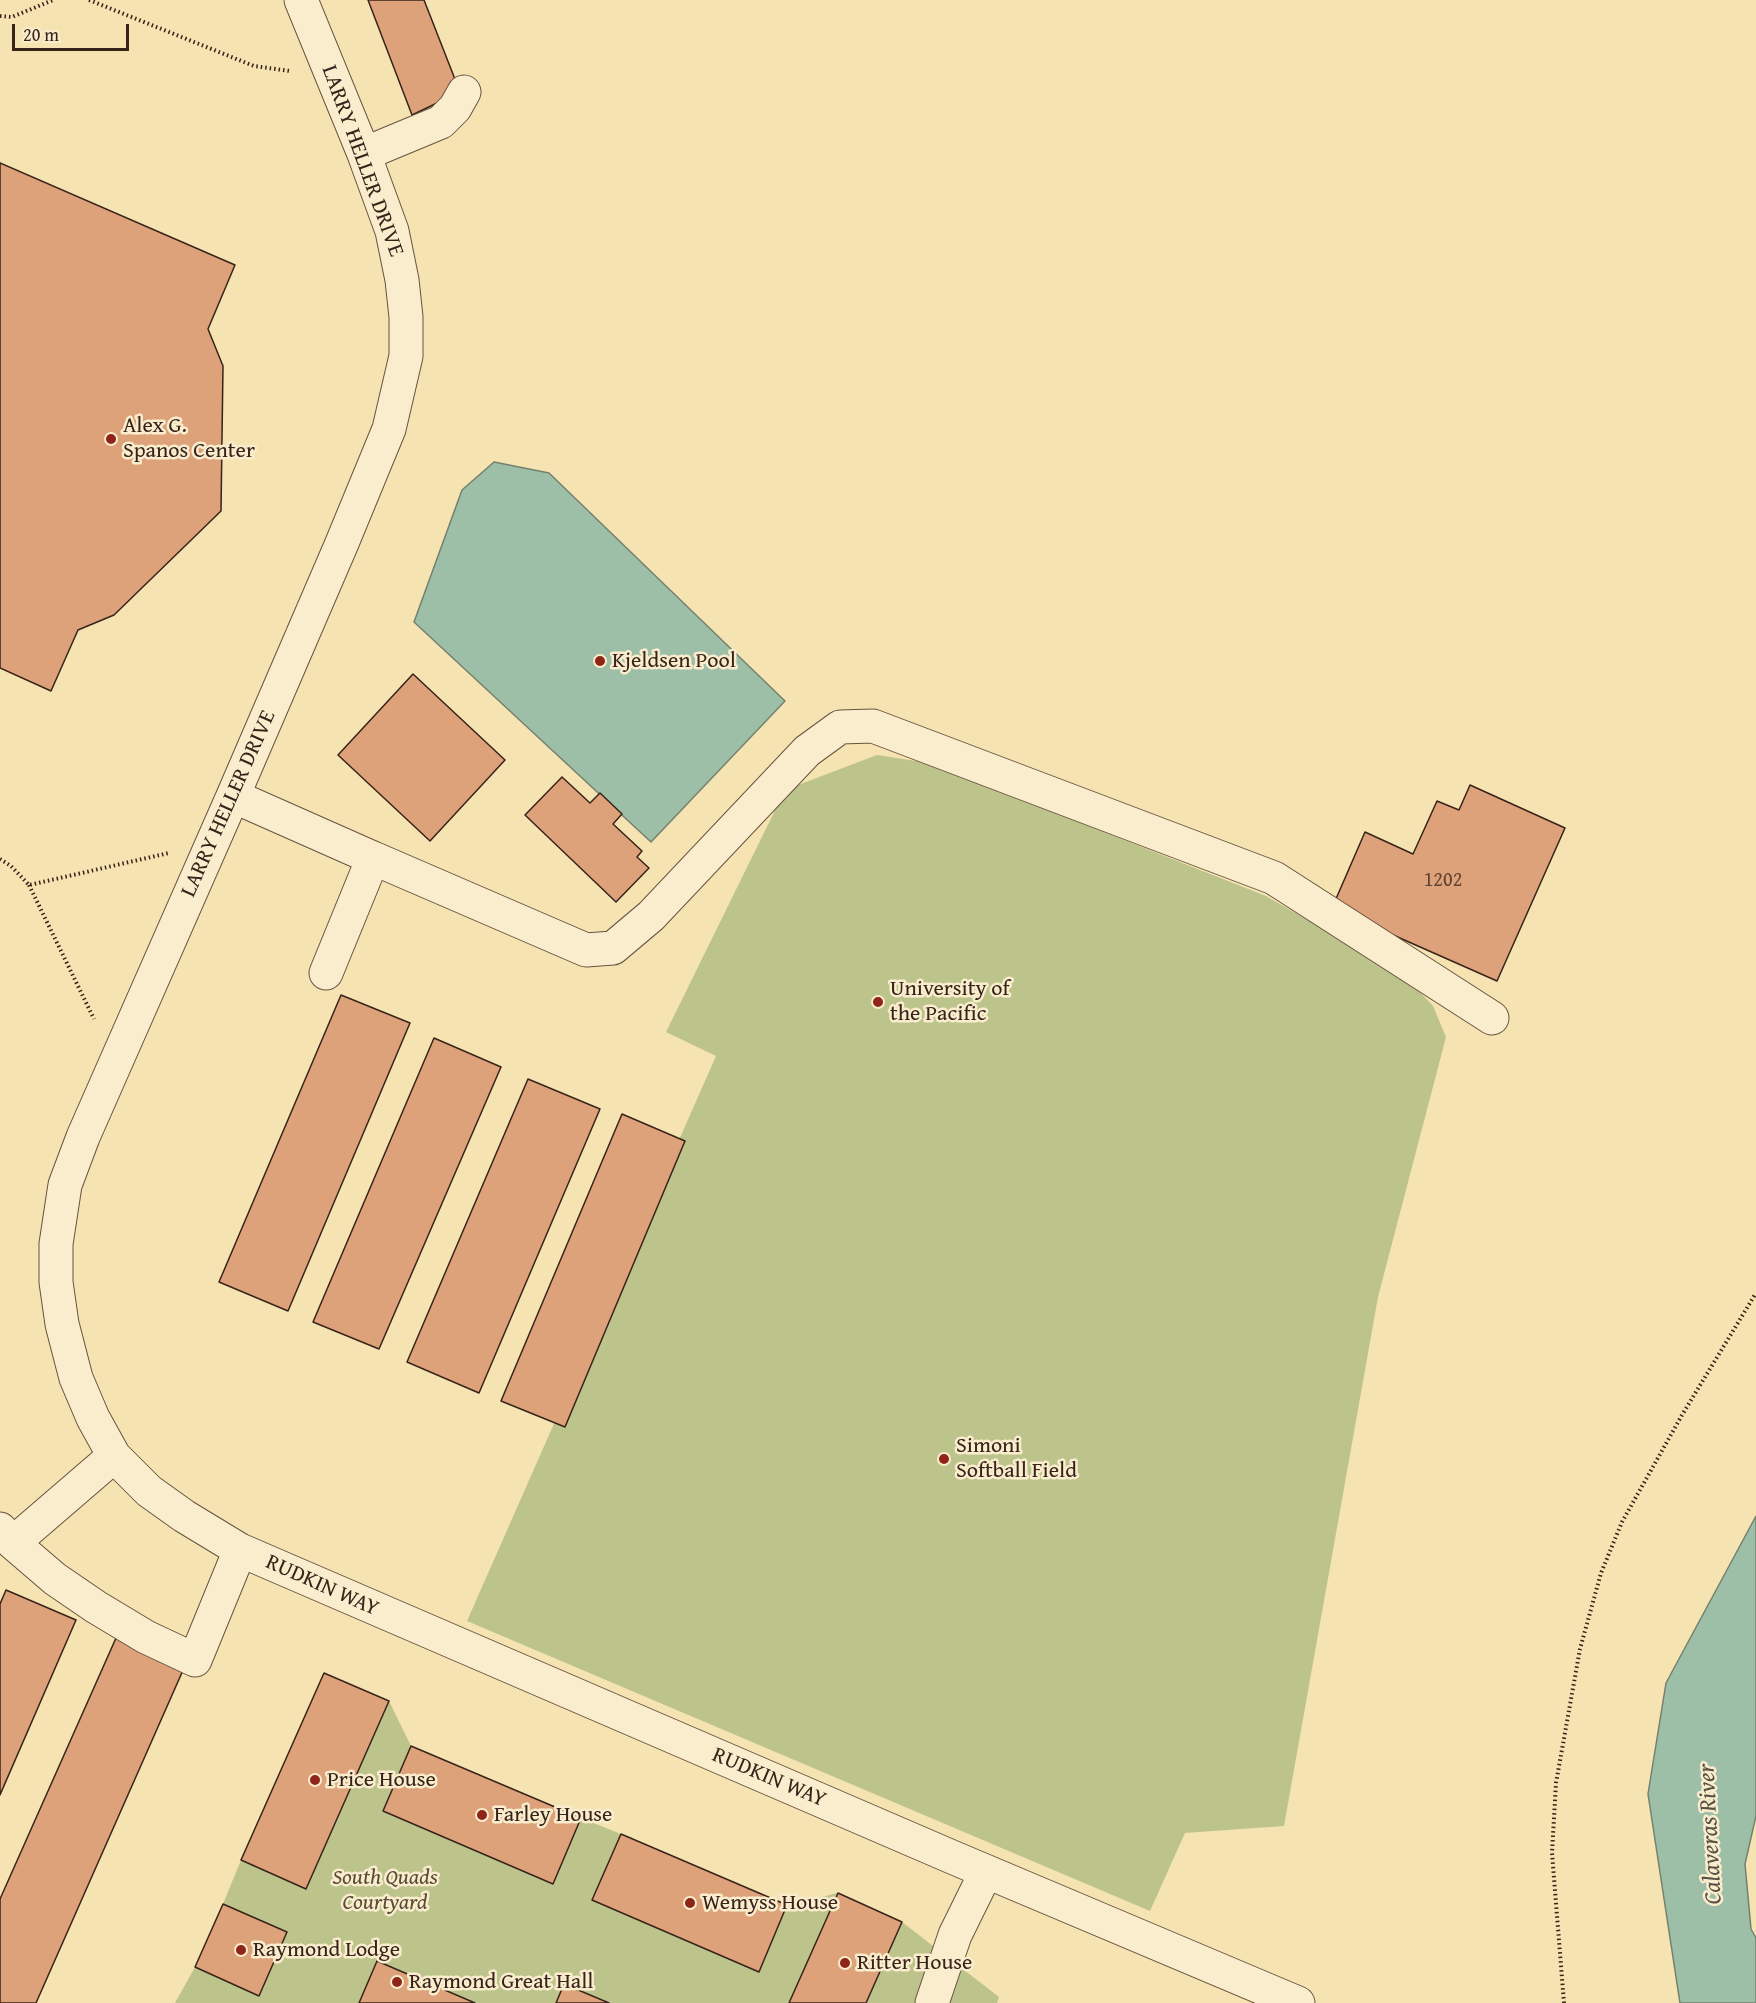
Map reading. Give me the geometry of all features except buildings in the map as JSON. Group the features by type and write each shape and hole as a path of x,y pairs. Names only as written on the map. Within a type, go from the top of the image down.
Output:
{"street":[{"name":"LARRY HELLER DRIVE","path":"240,1550 148,1491 114,1456 93,1418 76,1378 62,1323 56,1281 57,1244 65,1185 83,1137 338,554 389,429 406,356 406,317 402,280 392,231 364,154 301,0"},
{"path":"364,154 441,122 464,92"},
{"path":"233,796 586,950 613,948 651,916 807,751 840,727 873,726 1274,878 1492,1018"},
{"path":"326,973 373,858"},
{"path":"114,1456 7,1536 55,1579 146,1637 195,1660 240,1550"},
{"name":"RUDKIN WAY","path":"240,1550 986,1872 1299,2003"},
{"path":"932,2003 955,1935 986,1872"}],"path":[{"path":"0,16 12,17 53,0"},
{"path":"89,0 254,66 332,77"},
{"path":"29,885 212,844"},
{"path":"0,859 11,866 29,885 116,1063"},
{"path":"1564,2003 1552,1853 1556,1783 1580,1649 1601,1573 1622,1522 1682,1415 1756,1293"}],"green space":[{"name":"Simoni Softball Field","path":"877,755 929,763 1266,896 1405,976 1433,1006 1446,1037 1378,1297 1284,1826 1185,1833 1150,1911 467,1621 716,1056 666,1032 785,790"},
{"name":"South Quads Courtyard","path":"389,1701 411,1746 383,1811 553,1883 581,1818 621,1834 593,1900 759,1971 787,1905 838,1893 789,2003 609,2003 564,1984 556,2003 475,2003 377,1961 359,2003 175,2003 195,1967 259,1995 287,1932 223,1904 241,1860"},
{"path":"902,1922 999,1997 997,2003 866,2003"}],"water":[{"name":"Kjeldsen Pool","path":"494,462 549,473 785,701 651,842 414,622 462,490"},
{"name":"Calaveras River","path":"1756,1516 1756,1816 1745,1864 1751,1929 1756,1938 1756,2003 1680,2003 1648,1794 1666,1683"}],"place":[{"name":"Alex G. Spanos Center","path":"111,439"},
{"name":"Kjeldsen Pool","path":"600,661"},
{"name":"University of the Pacific","path":"878,1002"},
{"name":"Simoni Softball Field","path":"944,1459"},
{"name":"Price House","path":"315,1780"},
{"name":"Farley House","path":"482,1815"},
{"name":"Wemyss House","path":"690,1903"},
{"name":"Raymond Lodge","path":"241,1950"},
{"name":"Ritter House","path":"845,1963"},
{"name":"Raymond Great Hall","path":"397,1982"}]}
